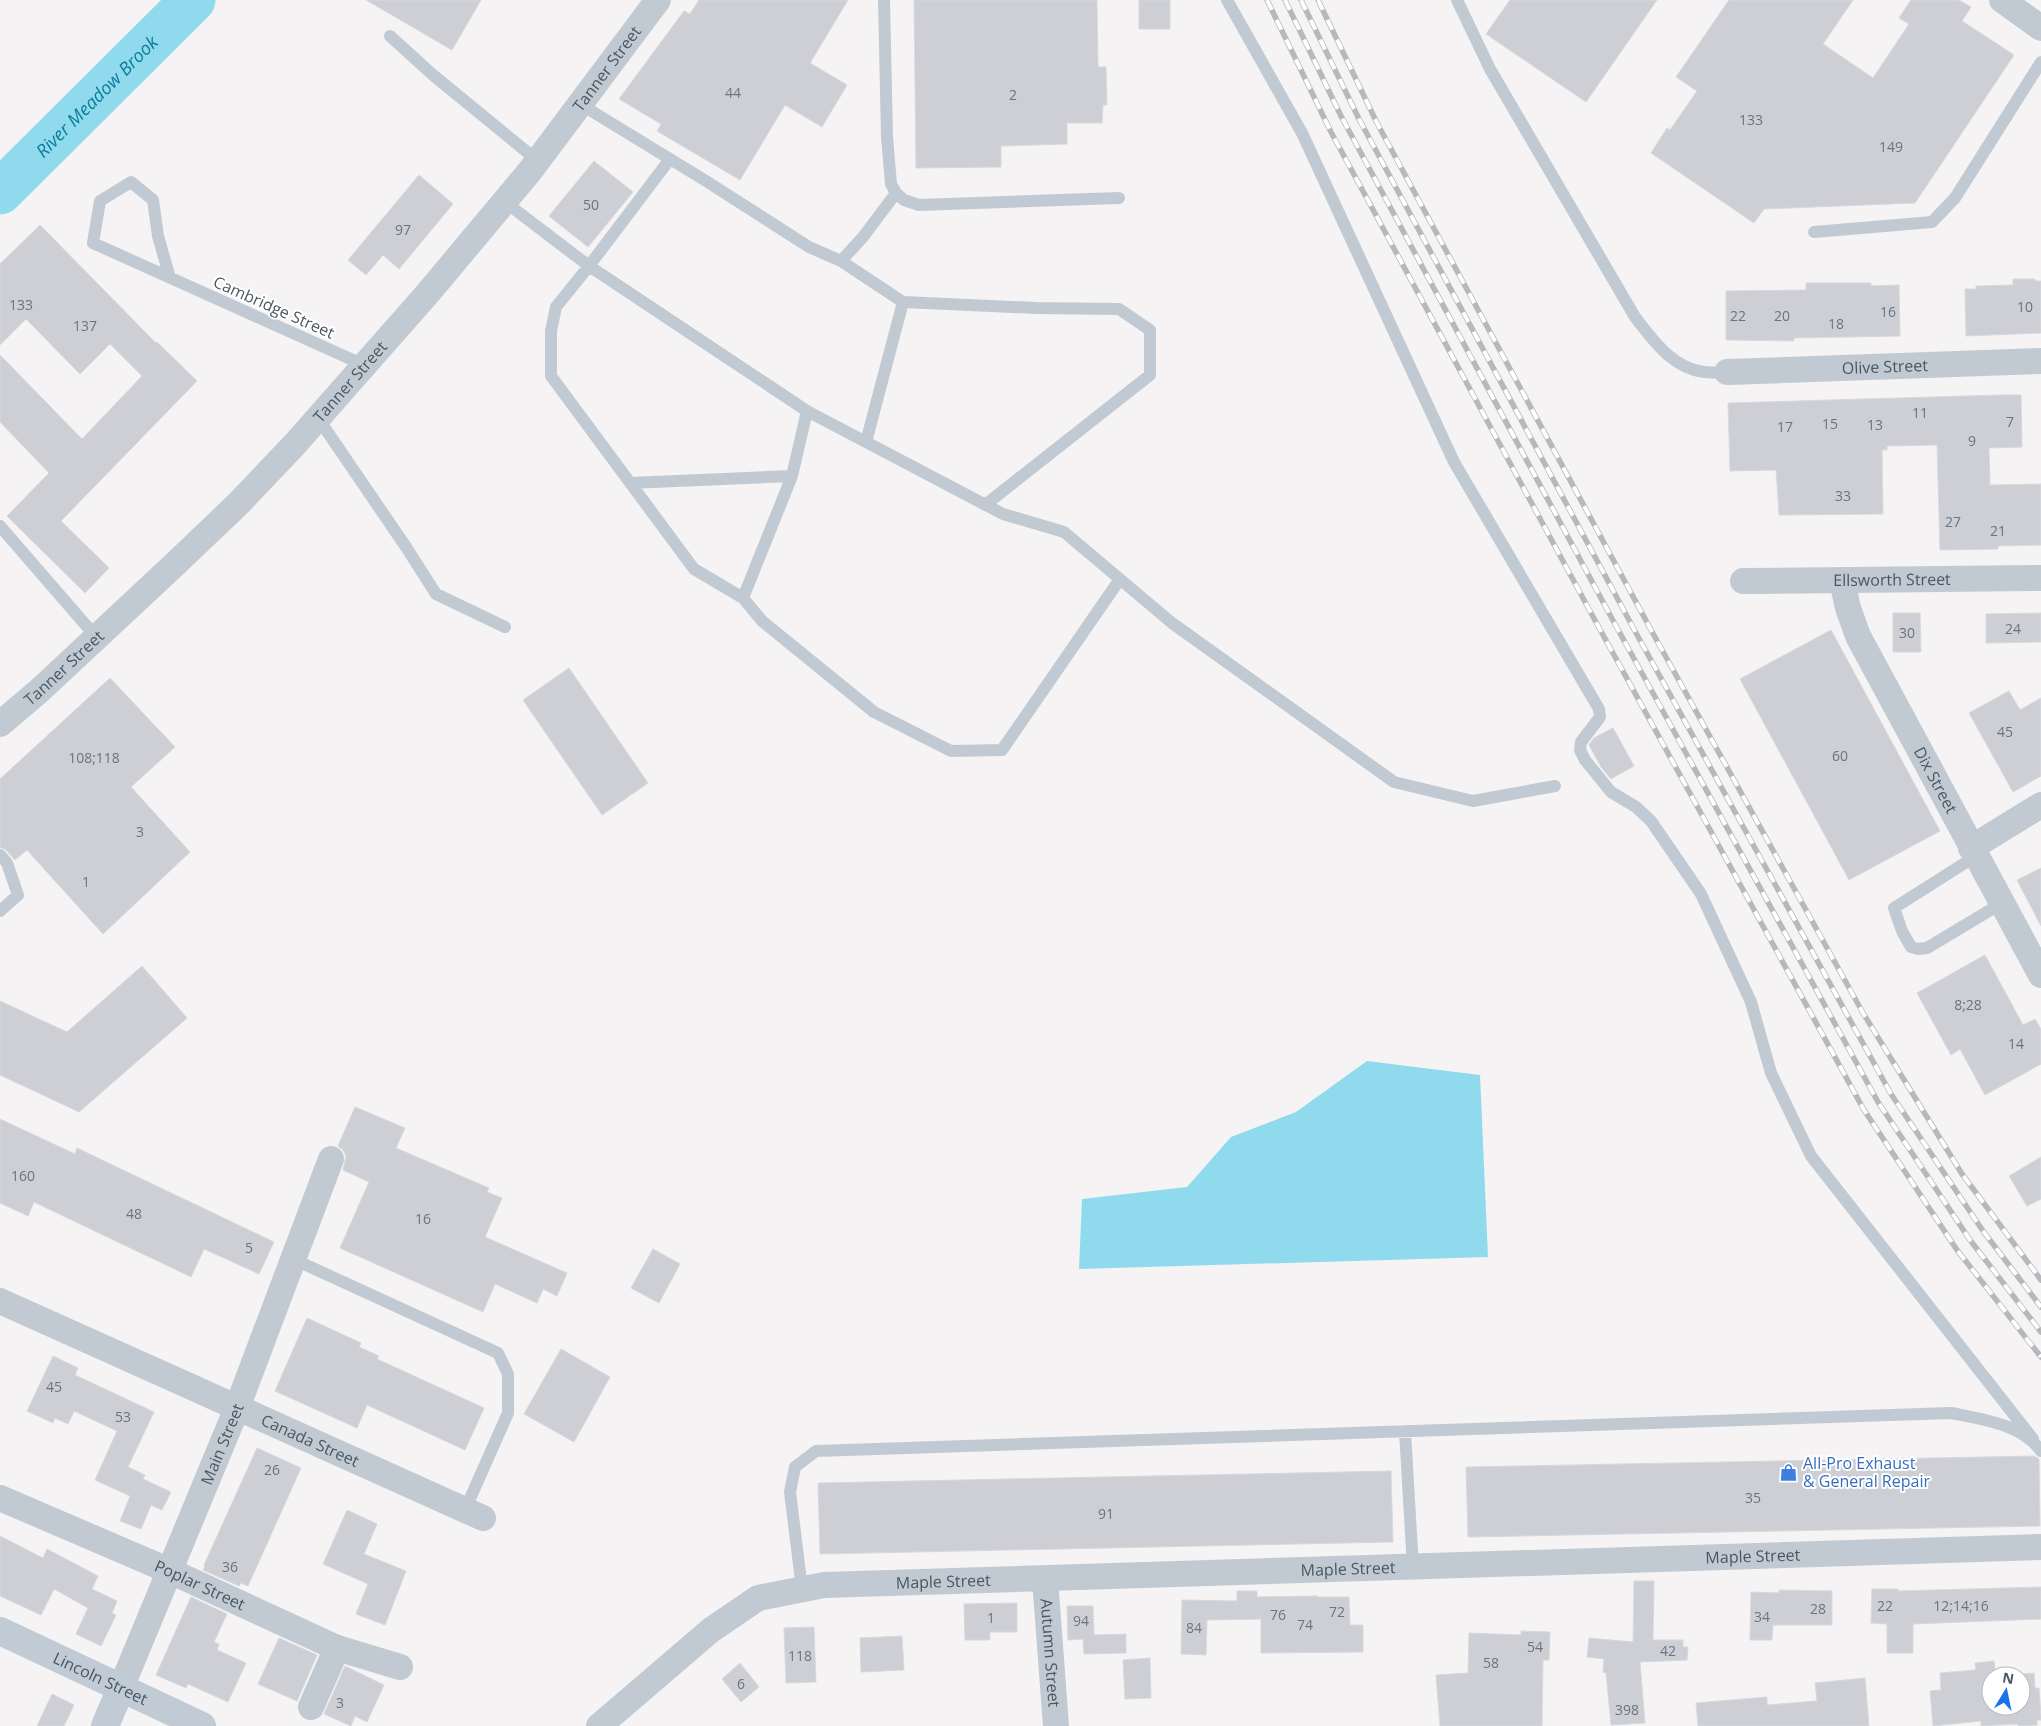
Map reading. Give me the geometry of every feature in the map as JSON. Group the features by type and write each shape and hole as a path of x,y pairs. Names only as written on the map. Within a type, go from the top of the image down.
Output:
{"street":[{"name":"Tanner Street","path":"0,724 97,638 239,503 318,418 505,202 538,161 658,0"},
{"path":"2002,0 2041,28"},
{"name":"Olive Street","path":"1728,372 2041,361"},
{"name":"Ellsworth Street","path":"1743,581 2041,578"},
{"name":"Dix Street","path":"1842,581 1848,608 1858,636 2041,975"},
{"path":"1973,852 2041,805"},
{"name":"Main Street","path":"105,1726 237,1408 331,1159"},
{"name":"Canada Street","path":"0,1301 474,1514"},
{"name":"Poplar Street","path":"0,1498 170,1571 337,1648 400,1667"},
{"name":"Maple Street","path":"598,1726 711,1630 758,1598 824,1585 2041,1547"},
{"name":"Autumn Street","path":"1046,1579 1056,1726"},
{"name":"Lincoln Street","path":"0,1631 202,1726"},
{"path":"311,1707 337,1648"}],"lane":[{"path":"884,0 887,137 891,184 896,193 904,200 919,205 1119,198"},
{"path":"1227,0 1302,133 1454,462 1599,709 1600,717 1581,742 1580,750 1585,760 1611,792 1636,807 1651,821 1701,894 1751,1002 1771,1073 1811,1156 2041,1451"},
{"path":"1457,0 1490,69 1635,317 1658,348 1680,364 1702,372 1728,372"},
{"path":"390,36 433,75 538,161"},
{"path":"1814,232 1932,222 1955,198 2041,62"},
{"path":"580,104 809,247 841,261 903,302 1037,308 1119,308 1150,330 1150,375 985,505"},
{"path":"670,159 556,308 551,331 551,376 694,569 743,598 762,621 874,712 951,751 1002,750 1120,579"},
{"name":"Cambridge Street","path":"170,278 158,236 153,200 132,182 100,201 93,243 170,278 364,365"},
{"path":"841,261 863,237 896,193"},
{"path":"505,202 590,266 807,411 1003,514 1064,532 1194,639 1394,782 1473,801 1555,786"},
{"path":"866,442 903,302"},
{"path":"743,598 792,476 807,411"},
{"path":"318,418 406,546 436,594 505,627"},
{"path":"630,483 792,476"},
{"path":"0,526 97,638"},
{"path":"1973,852 1894,908 1902,932 1911,947 1918,949 1927,948 2002,903"},
{"path":"0,855 7,863 18,896 0,911"},
{"path":"293,1259 498,1353 508,1374 508,1414 474,1514"},
{"path":"802,1589 790,1492 795,1467 816,1451 1951,1413 1994,1422 2033,1440"},
{"path":"1405,1431 1413,1568"}],"water":[{"path":"1367,1061 1480,1075 1488,1257 1079,1269 1082,1199 1187,1187 1231,1137 1296,1112"}],"building":[{"path":"366,0 481,0 452,50"},
{"path":"699,0 848,0 810,63 847,85 822,127 785,105 740,180 657,131 661,124 619,99 684,11 690,14"},
{"path":"914,0 1097,0 1098,67 1106,67 1107,105 1103,105 1102,123 1067,123 1067,144 1001,146 1001,167 916,168"},
{"path":"1139,0 1170,0 1170,29 1139,29"},
{"path":"1510,0 1657,0 1586,102 1486,34"},
{"path":"1729,0 1853,0 1823,44 1873,78 1909,24 1899,18 1911,0 1959,0 1971,7 1962,21 2014,55 1915,203 1764,209 1754,223 1651,153 1667,128 1670,130 1697,91 1676,77"},
{"path":"594,161 633,192 588,247 549,216"},
{"path":"419,175 453,204 399,269 383,255 366,275 348,260"},
{"path":"40,225 156,343 197,381 61,521 109,568 85,593 7,516 49,473 0,422 0,355 82,439 142,376 110,344 80,374 26,319 0,345 0,264"},
{"path":"2013,279 2035,279 2035,281 2041,281 2041,333 1966,336 1965,289 1976,289 1976,286 2013,285"},
{"path":"1806,283 1871,283 1871,286 1899,285 1900,336 1794,338 1794,341 1726,340 1726,291 1806,290"},
{"path":"2021,395 2022,447 1989,448 1990,485 2041,484 2041,545 1998,546 1998,549 1940,550 1937,445 1887,446 1887,450 1882,450 1883,514 1779,515 1776,470 1730,471 1728,403"},
{"path":"1893,613 1920,613 1921,652 1893,652"},
{"path":"2041,613 2041,642 1986,643 1986,614"},
{"path":"1831,630 1940,831 1849,880 1740,679"},
{"path":"569,668 648,783 602,815 523,700"},
{"path":"110,678 175,747 131,787 190,852 103,934 27,850 15,860 6,850 0,847 0,779"},
{"path":"2009,691 2020,710 2041,698 2041,776 2013,792 1969,713"},
{"path":"1613,728 1634,766 1611,779 1601,767 1589,745 1594,738"},
{"path":"2041,868 2041,926 2017,880"},
{"path":"1985,955 2023,1025 2035,1019 2041,1029 2041,1064 1985,1095 1960,1049 1951,1055 1917,993"},
{"path":"142,966 187,1018 79,1112 0,1075 0,1001 67,1032"},
{"path":"355,1107 405,1128 396,1148 489,1188 487,1192 502,1198 485,1237 567,1273 557,1296 543,1289 537,1303 495,1284 483,1312 340,1248 369,1182 343,1170 346,1156 338,1146"},
{"path":"0,1119 75,1154 77,1148 274,1242 259,1274 204,1249 191,1277 34,1202 28,1216 0,1203"},
{"path":"2041,1157 2041,1199 2027,1206 2009,1176"},
{"path":"653,1249 680,1264 659,1303 631,1288"},
{"path":"307,1318 361,1343 359,1347 379,1356 377,1359 484,1408 465,1450 367,1405 357,1428 275,1391"},
{"path":"561,1349 610,1377 574,1442 524,1414"},
{"path":"53,1356 78,1368 75,1375 154,1412 128,1467 145,1475 143,1479 171,1492 162,1510 151,1505 141,1529 120,1521 130,1496 95,1480 117,1431 74,1411 68,1424 55,1418 53,1423 27,1411"},
{"path":"257,1448 301,1468 248,1586 241,1583 239,1586 203,1570"},
{"path":"2034,1456 2039,1459 2040,1526 1468,1537 1466,1467"},
{"path":"1391,1471 1393,1542 820,1554 818,1483"},
{"path":"347,1510 377,1524 364,1554 406,1571 385,1625 356,1614 368,1584 323,1564"},
{"path":"0,1536 43,1558 47,1549 98,1576 92,1589 117,1601 112,1613 116,1615 101,1646 76,1634 88,1608 54,1589 41,1615 0,1596"},
{"path":"1634,1581 1654,1581 1653,1640 1683,1640 1683,1647 1688,1647 1687,1660 1640,1662 1645,1723 1611,1725 1606,1673 1603,1672 1604,1659 1587,1657 1589,1638 1633,1642"},
{"path":"2041,1587 2041,1619 1913,1624 1913,1653 1887,1653 1887,1624 1871,1623 1872,1589 1898,1589 1898,1591"},
{"path":"1779,1590 1832,1591 1832,1625 1773,1625 1772,1640 1750,1640 1751,1592 1779,1593"},
{"path":"1237,1591 1257,1591 1257,1597 1349,1597 1350,1625 1363,1625 1363,1652 1261,1653 1261,1619 1207,1620 1206,1655 1181,1654 1182,1600 1237,1601"},
{"path":"191,1597 227,1614 214,1642 219,1644 217,1650 246,1663 228,1702 188,1684 186,1688 156,1675"},
{"path":"1017,1603 1017,1632 990,1632 990,1640 965,1640 964,1604"},
{"path":"1067,1606 1093,1606 1094,1635 1126,1634 1126,1653 1084,1654 1083,1639 1068,1640"},
{"path":"814,1627 816,1682 786,1683 784,1628"},
{"path":"1521,1631 1550,1632 1549,1660 1543,1660 1542,1726 1440,1726 1436,1675 1468,1673 1469,1633 1521,1635"},
{"path":"902,1636 904,1670 861,1672 860,1638"},
{"path":"279,1638 317,1655 297,1701 258,1684"},
{"path":"1150,1658 1151,1698 1125,1699 1123,1660"},
{"path":"1994,1661 1995,1666 1981,1666 1981,1716 2031,1716 2031,1673 2034,1673 2035,1688 2039,1688 2041,1716 2041,1720 2037,1720 2037,1725 1981,1726 1981,1721 1933,1726 1930,1691 1941,1690 1940,1673 1976,1670 1975,1663"},
{"path":"740,1663 759,1687 741,1702 722,1679"},
{"path":"345,1666 384,1685 367,1722 355,1716 351,1726 324,1714"},
{"path":"1865,1678 1869,1726 1698,1726 1696,1703 1767,1697 1767,1705 1817,1701 1815,1683"},
{"path":"52,1694 74,1705 64,1726 37,1726"}],"waterway":[{"name":"River Meadow Brook","path":"0,192 193,0"}],"railway":[{"path":"1267,0 1331,132 1597,624 1864,1110 1957,1250 2041,1357"},
{"path":"1285,0 1341,116 1616,626 1878,1102 1970,1240 2041,1332"},
{"path":"1301,0 1359,119 1636,633 1891,1094 1983,1231 2041,1307"},
{"path":"1318,0 1377,123 1656,639 1863,1013 1962,1174 2041,1280"}],"place":[{"name":"All-Pro Exhaust & General Repair","path":"1789,1472"}]}
